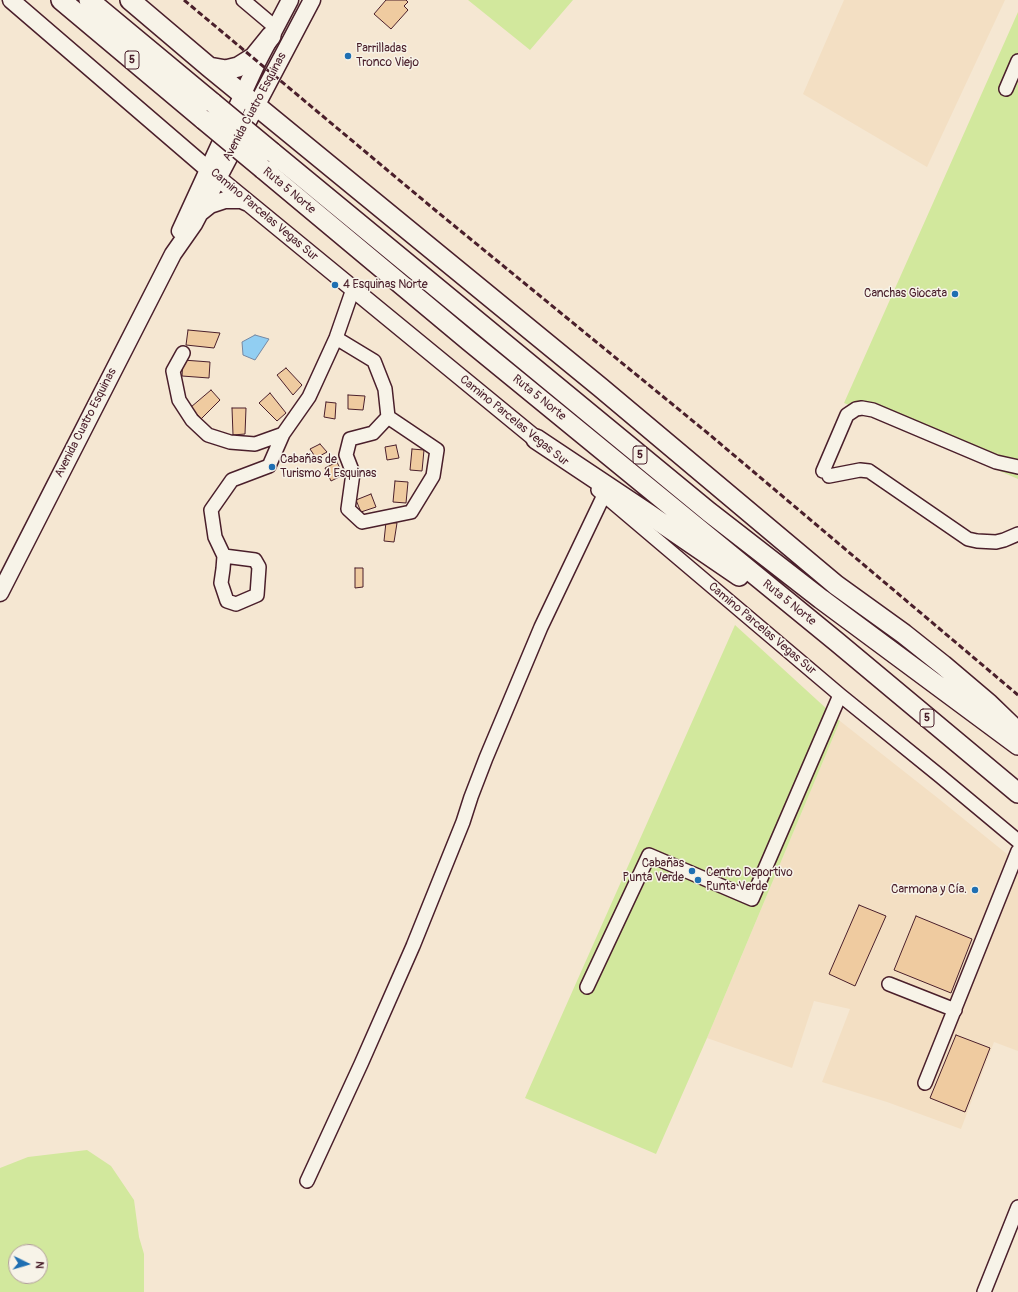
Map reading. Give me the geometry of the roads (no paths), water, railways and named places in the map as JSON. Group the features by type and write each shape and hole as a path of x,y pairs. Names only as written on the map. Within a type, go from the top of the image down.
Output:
{"highway":[{"name":"Ruta 5 Norte","path":"61,0 469,341 837,642 1018,794"},
{"name":"Ruta 5 Norte","path":"89,0 709,512 821,599 1018,745"},
{"path":"130,0 249,100 600,387 836,585 904,634 943,665 1018,732"},
{"path":"209,67 226,70 238,67 254,57 273,32"},
{"path":"536,439 837,642"}],"main road":[{"name":"Camino Parcelas Vegas Sur","path":"11,0 249,204 536,439"},
{"name":"Avenida Cuatro Esquinas","path":"173,254 188,234 199,214 213,173 249,100 273,32 290,0"},
{"name":"Avenida Cuatro Esquinas","path":"249,100 274,70 312,0"},
{"path":"273,32 281,30 286,37 274,65 274,70"},
{"path":"187,150 196,170 198,184 197,191"},
{"name":"Avenida Cuatro Esquinas","path":"0,593 173,254 180,232 197,191 213,173"},
{"path":"199,214 210,205 224,200 242,200 249,204"}],"street":[{"path":"243,0 273,32"},
{"path":"1006,89 1018,61"},
{"path":"224,556 215,537 211,510 232,480 269,466 283,434 309,397 336,338 353,288"},
{"path":"336,338 374,361 385,389 388,417 373,433 350,439 346,455 353,473 348,509 362,522 411,512 433,476 437,450 388,417"},
{"path":"183,353 173,371 179,400 192,420 208,435 230,442 255,444 283,434"},
{"path":"1018,467 996,462 873,410 862,408 856,409 847,415 826,473 860,470 869,471 968,539 996,542 1018,534"},
{"name":"Camino Parcelas Vegas Sur","path":"536,439 840,695 1018,841"},
{"path":"307,1181 413,946 486,758 541,628 604,495"},
{"path":"587,986 649,855 752,899 840,695"},
{"path":"925,1083 1018,851"},
{"path":"889,984 955,1010"},
{"path":"984,1292 1018,1207"}],"water":[{"path":"255,335 269,339 255,360 243,355 242,342"}],"railway":[{"path":"184,0 435,210 710,435 1018,695"}],"place":[{"name":"Parrilladas Tronco Viejo","path":"348,56"},
{"name":"4 Esquinas Norte","path":"335,285"},
{"name":"Canchas Giocata","path":"955,294"},
{"name":"Cabañas de Turismo 4 Esquinas","path":"272,467"},
{"name":"Cabañas Punta Verde","path":"692,871"},
{"name":"Centro Deportivo Punta Verde","path":"698,880"},
{"name":"Carmona y Cía.","path":"975,890"}]}
